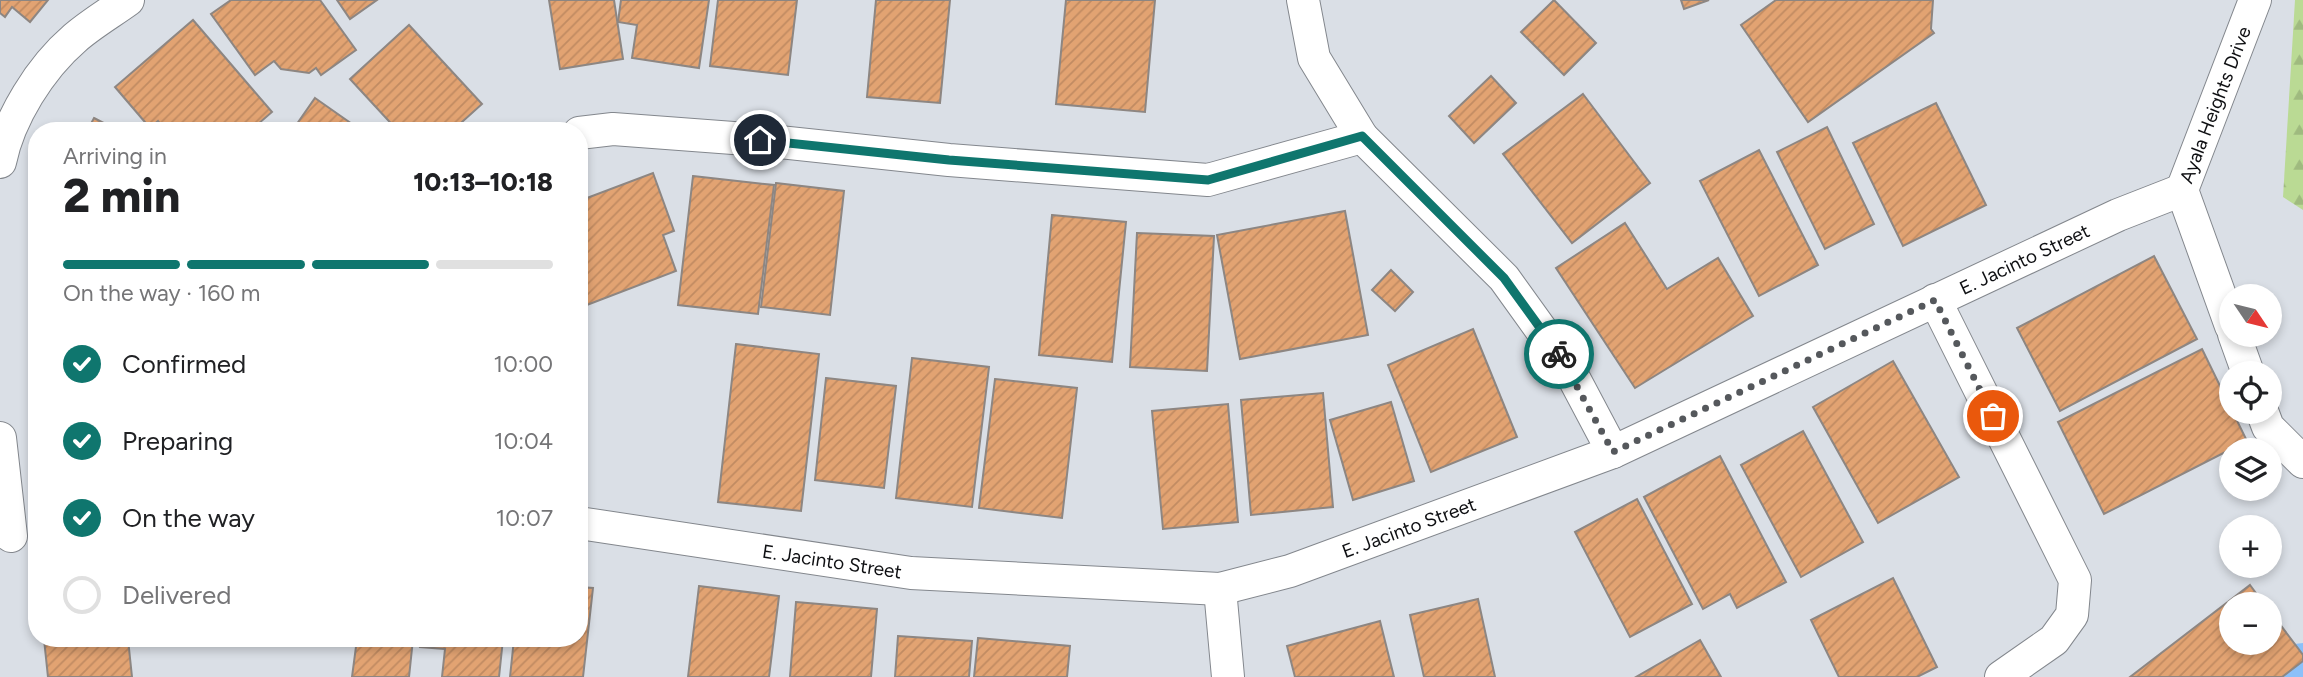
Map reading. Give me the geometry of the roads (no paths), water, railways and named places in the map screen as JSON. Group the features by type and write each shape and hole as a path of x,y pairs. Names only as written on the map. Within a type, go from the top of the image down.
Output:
{"street":[{"path":"0,162 5,139 34,85 73,39 128,0"},
{"path":"1303,0 1314,58 1362,136 1504,278 1568,367 1613,452"},
{"name":"Ayala Heights Drive","path":"2219,293 2182,190 2255,0"},
{"path":"588,132 612,129 746,139 949,160 1208,180 1362,136"},
{"name":"E. Jacinto Street","path":"588,524 911,573 1220,589 1290,571 1613,452 2118,215 2182,190"},
{"path":"1935,300 2075,580 2072,615 2054,640 2001,677"},
{"path":"2267,424 2303,462"},
{"path":"0,438 16,535"},
{"path":"1220,589 1228,677"}]}
